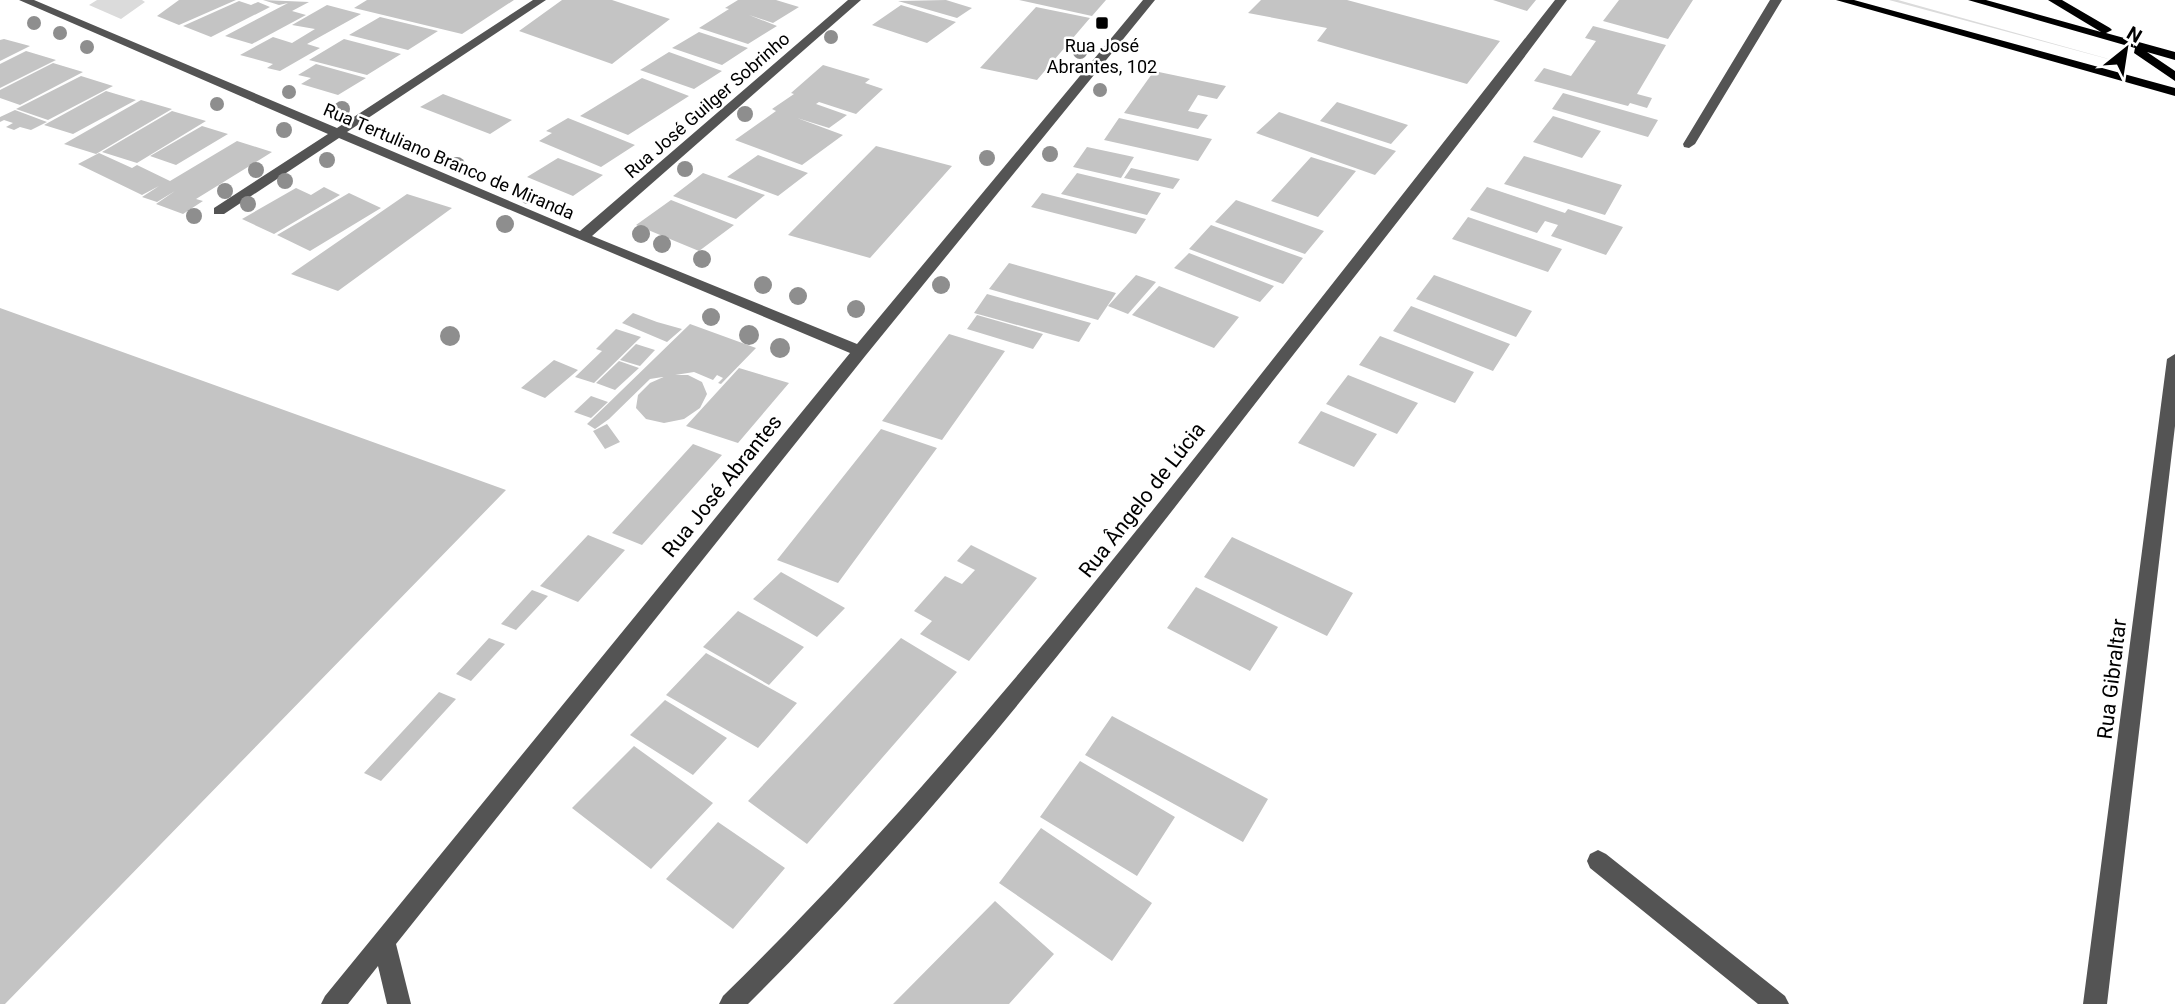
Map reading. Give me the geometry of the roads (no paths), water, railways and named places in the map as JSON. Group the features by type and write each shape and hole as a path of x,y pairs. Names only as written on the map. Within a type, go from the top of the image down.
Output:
{"main road":[{"path":"1842,0 2175,92"},
{"path":"1974,0 2175,56"},
{"path":"2054,0 2126,43 2175,77"}],"street":[{"name":"Rua Tertuliano Branco de Miranda","path":"25,0 582,237 860,351"},
{"path":"219,211 540,0"},
{"name":"Rua José Guilger Sobrinho","path":"582,237 855,0"},
{"name":"Rua José Abrantes","path":"333,1004 860,351 1149,0"},
{"name":"Rua Ângelo de Lúcia","path":"732,1004 854,882 933,795 1040,667 1561,0"},
{"path":"1689,144 1776,0"},
{"name":"Rua Gibraltar","path":"2095,1004 2175,359"},
{"path":"1598,861 1777,1004"},
{"path":"384,942 399,1004"}],"place":[{"name":"Rua José Abrantes, 102","path":"1102,23"}]}
